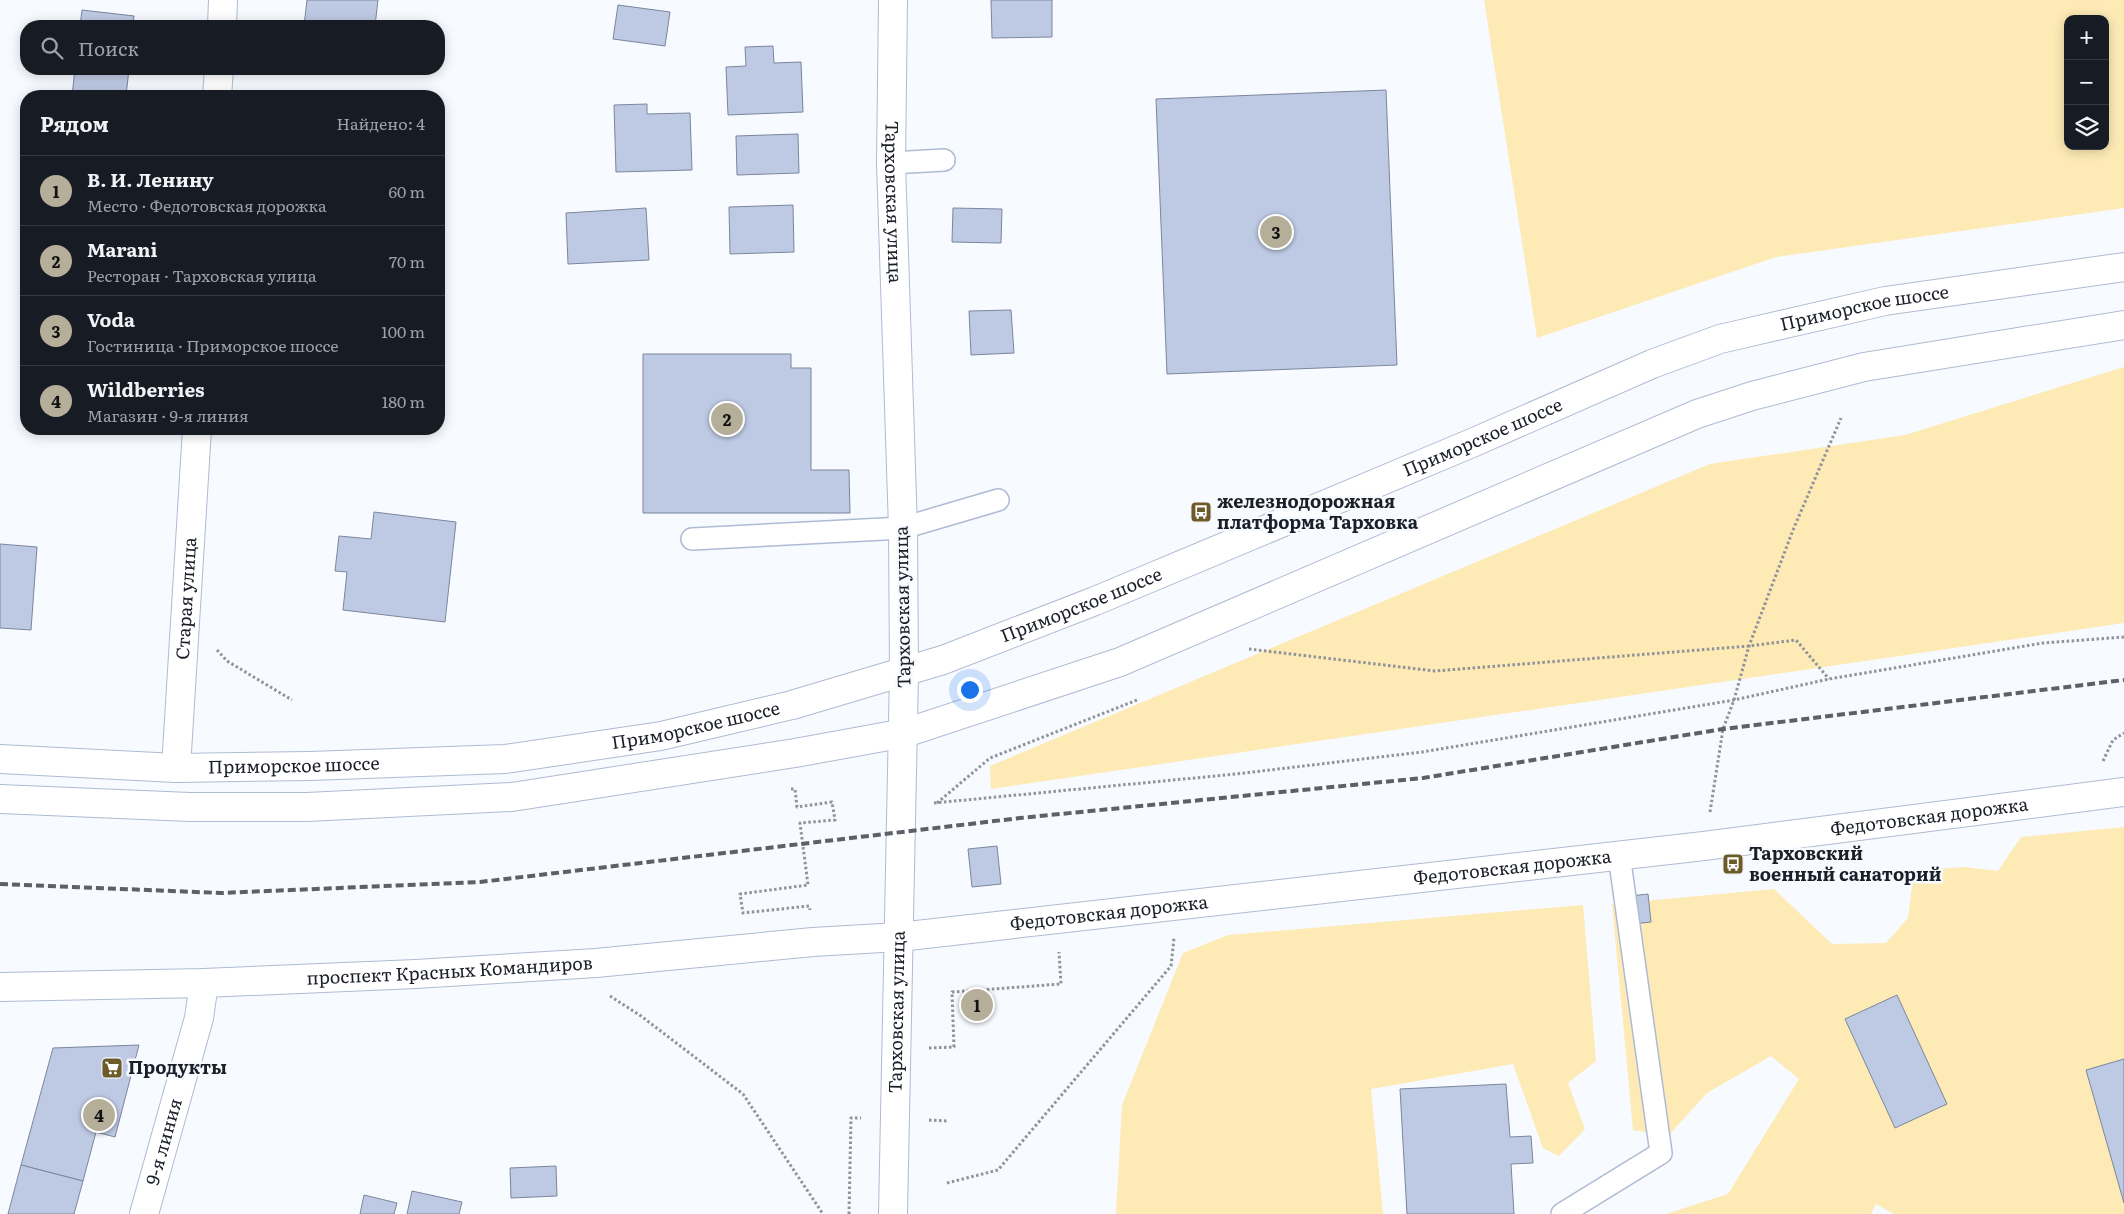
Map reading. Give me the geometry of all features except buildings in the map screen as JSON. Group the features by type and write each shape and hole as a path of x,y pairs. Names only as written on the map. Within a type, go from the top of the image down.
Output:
{"main road":[{"path":"222,20 223,0"},
{"name":"Тарховская улица","path":"893,0 891,163 903,528 905,733 894,1214"},
{"path":"217,90 219,75"},
{"name":"Приморское шоссе","path":"0,759 176,768 310,766 515,757 661,736 792,705 904,673 1095,601 1472,443 1652,364 1720,338 1885,301 2124,266"},
{"path":"0,799 190,807 307,807 512,797 796,753 905,733 1120,662 1697,414 1752,396 1864,367 2124,324"},
{"name":"Старая улица","path":"176,768 197,435"},
{"name":"Федотовская дорожка","path":"899,937 1704,846 2124,792"},
{"name":"проспект Красных Командиров","path":"0,987 204,983 596,963 813,942 899,937"},
{"name":"9-я линия","path":"144,1214 199,1018 204,983"}],"lane":[{"path":"891,163 944,160"},
{"path":"692,539 903,528 998,500"},
{"path":"1562,1214 1660,1153 1619,855"}],"path":[{"path":"1704,846 1722,730 1734,700 1749,646 1793,530 1841,418"},
{"path":"185,617 227,661 292,700"},
{"path":"903,806 1236,774 1422,752 1734,700 1829,679 2043,643 2124,637"},
{"path":"1249,649 1435,671 1749,646 1796,640 1829,679"},
{"path":"936,803 990,758 1137,700"},
{"path":"785,790 795,789 798,807 832,802 835,820 800,824 808,886 740,894 743,913 809,906 810,912"},
{"path":"947,1183 998,1170 1171,966 1175,932"},
{"path":"921,1048 954,1047 952,992 1061,984 1059,944"},
{"path":"604,992 641,1016 743,1094 823,1214"},
{"path":"849,1214 851,1118"},
{"path":"928,1120 948,1121"}],"shaded area":[{"path":"1484,0 2124,0 2124,208 1776,257 1537,338"},
{"path":"2124,367 2124,623 991,789 990,766 1710,464 1905,435"},
{"path":"2124,827 2124,1214 1894,1214 1876,1204 1871,1214 1666,1214 1728,1194 1799,1079 1771,1056 1707,1093 1668,1136 1633,1130 1612,904 1774,889 1832,944 1886,943 1908,918 1914,871 1964,867 1998,871 2021,837"},
{"path":"1583,905 1596,1061 1568,1083 1585,1129 1559,1156 1543,1148 1513,1064 1371,1089 1383,1214 1116,1214 1122,1105 1183,953 1228,935"}],"railway":[{"path":"0,884 221,893 480,882 1020,818 1423,778 1723,729 2124,680"}],"place":[{"name":"Voda","path":"1276,232"},
{"name":"Marani","path":"727,419"},
{"name":"железнодорожная платформа Тарховка","path":"1201,512"},
{"name":"Тарховский военный санаторий","path":"1733,864"},
{"name":"В. И. Ленину","path":"977,1005"},
{"name":"Продукты","path":"112,1068"},
{"name":"Wildberries","path":"99,1115"}]}
